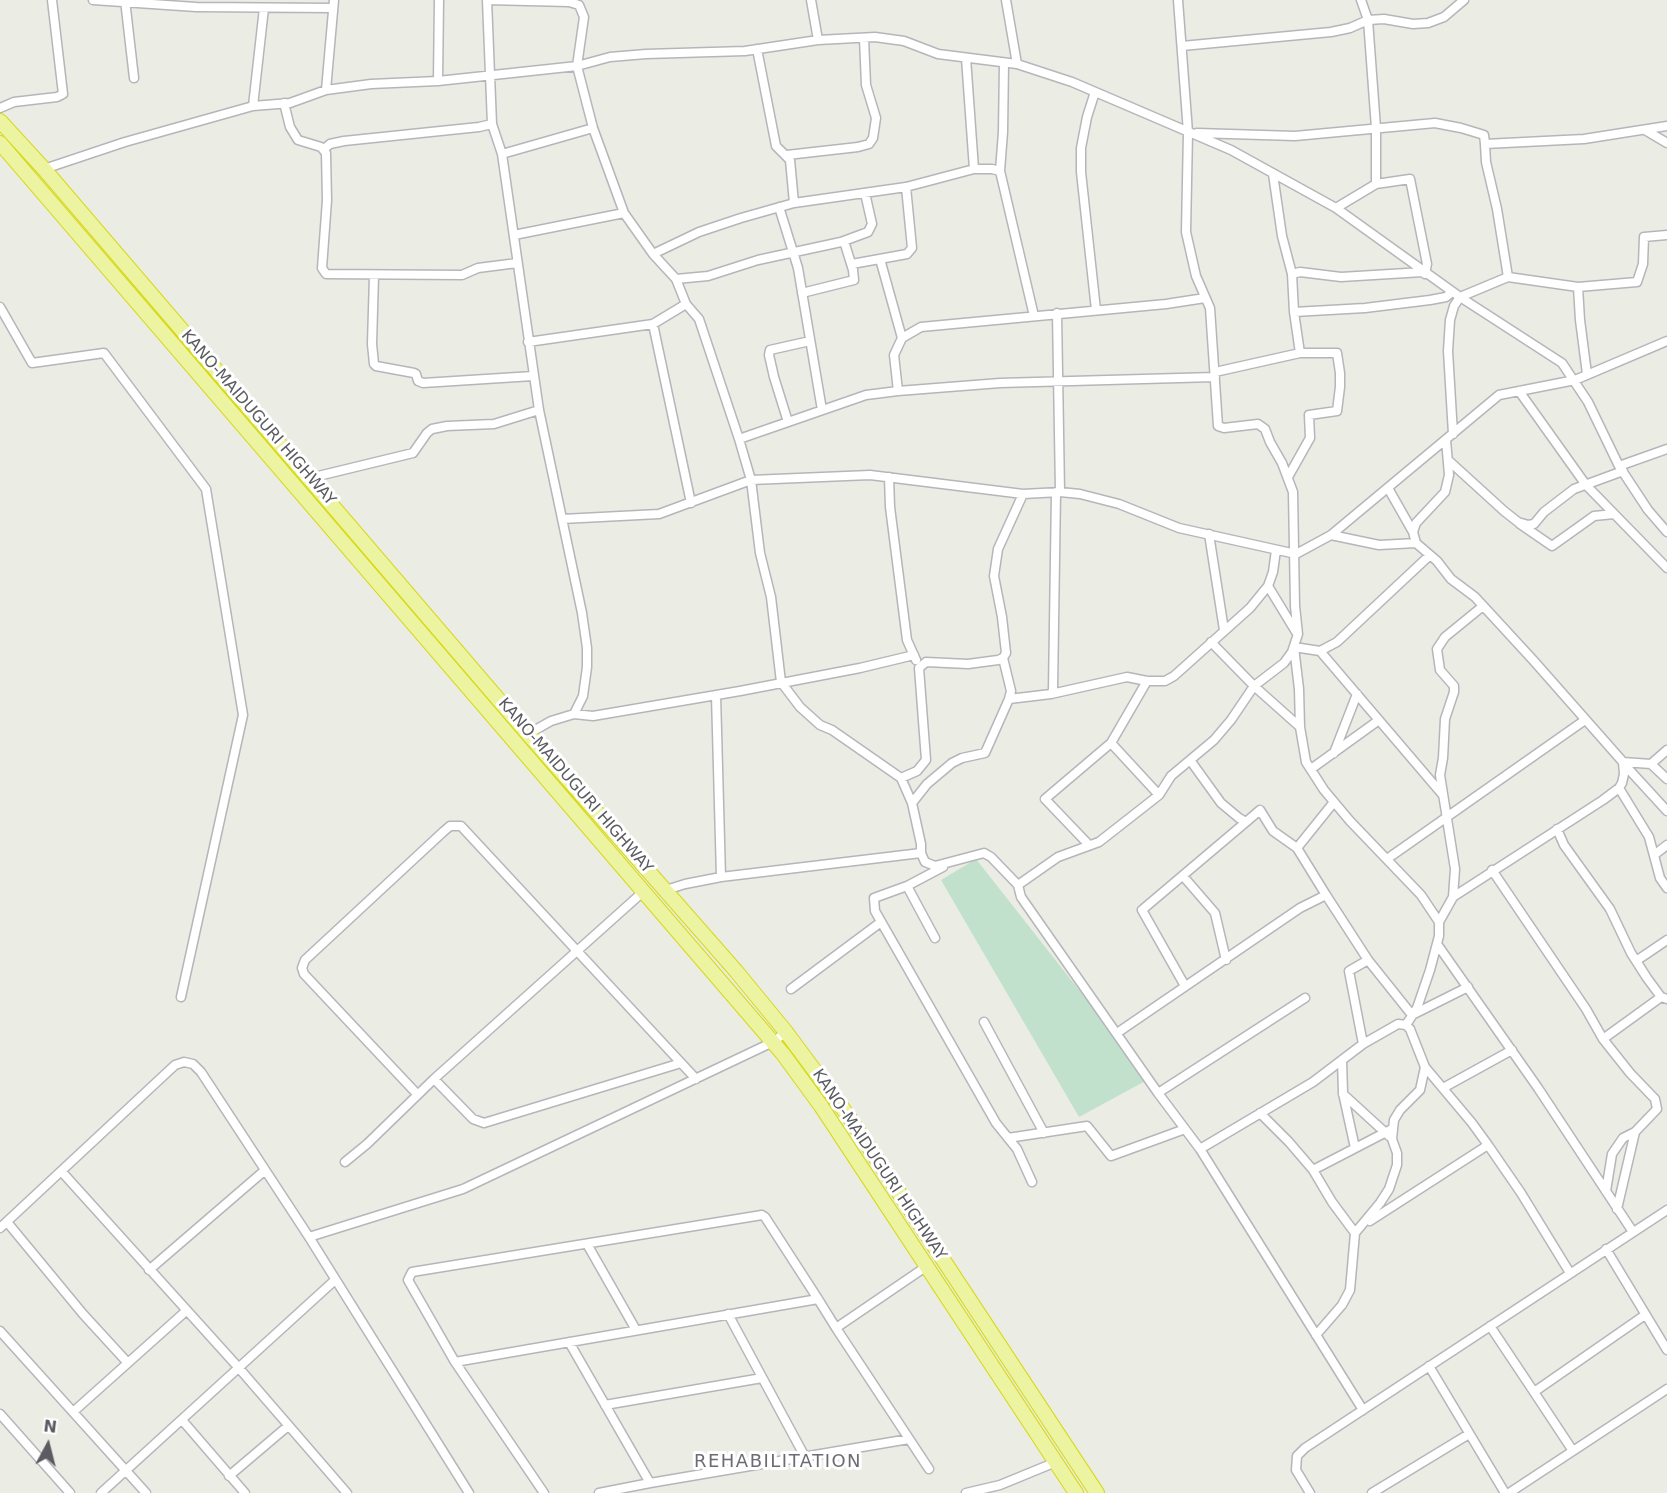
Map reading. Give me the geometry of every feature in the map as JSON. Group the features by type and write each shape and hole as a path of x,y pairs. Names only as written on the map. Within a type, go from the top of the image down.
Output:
{"highway":[{"name":"KANO-MAIDUGURI HIGHWAY","path":"0,121 44,169 528,734 736,971 786,1032 849,1117 1097,1493"},
{"name":"KANO-MAIDUGURI HIGHWAY","path":"0,143 773,1042 821,1106 1076,1493"}],"street":[{"path":"0,108 14,102 57,97 63,94 52,0"},
{"path":"93,0 196,3 264,8 333,4 326,90"},
{"path":"438,81 439,0"},
{"path":"574,714 583,696 587,648 582,613 539,410 502,154 492,124 487,0 569,2 579,5 584,17 577,66 593,128 624,213 653,254 676,279 686,304 699,319 739,439 751,480 760,553 771,597 782,682 800,707 820,725 832,730 902,778 912,803 921,853 926,862 934,866 984,853 991,857 1018,885 1021,897 1158,1093 1200,1149 1363,1410"},
{"path":"811,0 818,40"},
{"path":"1006,0 1017,64"},
{"path":"1018,885 1058,856 1107,836 1159,795 1172,776 1214,740 1254,686 1284,663 1294,647 1298,634 1295,606 1296,554 1293,492 1288,477 1265,429 1258,424 1224,428 1218,426 1210,308 1196,276 1186,232 1188,132 1178,0"},
{"path":"1361,0 1368,20 1376,128 1376,184"},
{"path":"1182,46 1323,33 1350,28 1368,20 1384,19 1413,24 1428,22 1444,17 1464,0"},
{"path":"125,2 134,78"},
{"path":"253,105 264,8"},
{"path":"757,49 774,140 781,152 787,155 858,147 868,144 873,138 876,118 866,85 864,38"},
{"path":"44,169 125,142 253,105 284,103 326,90 577,66 610,57 757,49 818,40 864,38 904,41 938,54 1017,64 1072,82 1231,150 1336,208 1456,295 1562,363 1575,380 1621,468 1648,510 1667,532"},
{"path":"966,58 974,169"},
{"path":"1004,63 1000,171 1034,316"},
{"path":"1095,92 1082,148 1081,172 1095,310"},
{"path":"284,103 290,127 298,140 324,149 326,153 328,172 323,271 326,274 462,275 478,268 517,263"},
{"path":"1188,132 1295,136 1435,123 1484,135 1486,162 1497,208 1508,277"},
{"path":"324,149 330,144 344,141 459,130 492,124"},
{"path":"1485,144 1584,140 1667,126"},
{"path":"502,154 593,128"},
{"path":"1645,130 1667,143"},
{"path":"787,155 790,160 794,203"},
{"path":"653,254 699,232 794,203 906,187 974,169 1000,171"},
{"path":"1273,174 1282,236 1292,274 1294,312 1300,353"},
{"path":"1336,208 1376,184 1410,179 1427,264 1424,273"},
{"path":"852,264 908,254 912,248 906,187"},
{"path":"676,279 708,276 758,260 844,241 868,232 872,224 866,193"},
{"path":"779,207 798,268 822,410"},
{"path":"514,235 624,213"},
{"path":"1294,312 1365,308 1430,300 1456,295 1508,277 1578,287 1637,282 1643,264 1644,237 1667,235"},
{"path":"802,293 854,280 852,264 844,241"},
{"path":"880,259 902,338"},
{"path":"1292,274 1300,272 1341,277 1424,273"},
{"path":"374,276 372,344 376,366 414,373 418,381 423,383 533,376"},
{"path":"1578,287 1587,374"},
{"path":"1413,532 1416,523 1445,492 1449,475 1448,351 1450,320 1456,295"},
{"path":"898,391 894,355 902,338 921,327 1166,304 1205,297"},
{"path":"528,342 653,324 686,304"},
{"path":"0,307 32,363 104,353 206,489 243,715 181,997"},
{"path":"1051,694 1058,492 1057,313"},
{"path":"653,324 691,502"},
{"path":"788,422 774,377 770,350 810,341"},
{"path":"562,519 659,514 751,480 870,475 1023,494 1058,492 1080,494 1119,504 1179,528 1296,554 1331,535 1499,395 1575,380 1667,341"},
{"path":"739,439 866,395 1000,383 1215,375 1300,353 1337,353 1340,373 1337,411 1308,415 1310,438 1288,477"},
{"path":"1519,391 1586,485 1667,568"},
{"path":"310,478 413,453 432,429 494,424 539,410"},
{"path":"1518,522 1534,524 1562,497 1621,468 1667,449"},
{"path":"1448,460 1518,522 1552,546 1594,516 1614,514"},
{"path":"889,477 890,507 907,640 919,668 926,760 918,771 902,778"},
{"path":"1388,488 1413,532 1416,543 1451,579 1475,597 1667,811"},
{"path":"912,803 927,784 952,763 985,753 1009,699 1011,690 1003,658 1006,653 994,576 998,549 1023,494"},
{"path":"1209,534 1224,630"},
{"path":"1331,535 1379,545 1416,543"},
{"path":"1009,699 1051,694 1126,677 1147,681 1165,681 1174,676 1250,608 1268,586 1273,572 1276,550"},
{"path":"1294,647 1320,651 1337,642 1430,555"},
{"path":"1268,586 1298,634"},
{"path":"1406,1025 1422,993 1437,944 1439,922 1453,897 1455,869 1440,775 1445,719 1454,686 1440,670 1437,649 1445,637 1483,606"},
{"path":"1211,642 1254,686 1300,727"},
{"path":"1294,647 1299,689 1300,727 1306,762 1334,802 1421,895 1439,922"},
{"path":"1320,651 1443,795"},
{"path":"528,734 551,721 574,714 593,716 716,695 860,668 914,655"},
{"path":"919,668 926,662 968,664 1003,658"},
{"path":"1089,845 1045,799 1111,743 1147,681"},
{"path":"1334,753 1357,694"},
{"path":"716,695 721,877"},
{"path":"1311,769 1379,720"},
{"path":"1387,859 1584,720"},
{"path":"1111,743 1159,795"},
{"path":"1651,764 1667,750"},
{"path":"1190,760 1221,803 1246,822"},
{"path":"1623,762 1651,764 1667,779"},
{"path":"1453,897 1604,800 1622,783 1623,762"},
{"path":"1619,788 1649,837 1660,878 1667,888"},
{"path":"1297,848 1334,802"},
{"path":"1185,986 1142,910 1260,810 1273,831 1297,848 1368,960 1412,1016"},
{"path":"417,1094 304,974 302,968 305,960 450,826 461,826 696,1079"},
{"path":"1557,829 1564,845 1610,909 1636,961 1664,998 1603,1039"},
{"path":"1654,855 1667,845"},
{"path":"666,890 721,877 921,853"},
{"path":"951,863 907,886 874,898 875,910 996,1123 1017,1149 1032,1182"},
{"path":"1492,870 1586,1009 1603,1039 1630,1073 1655,1099 1657,1109"},
{"path":"1183,876 1215,913 1226,960"},
{"path":"907,886 935,938"},
{"path":"345,1162 367,1144 417,1094 644,891"},
{"path":"1116,1033 1300,908 1326,895"},
{"path":"791,989 881,922"},
{"path":"1636,961 1667,940"},
{"path":"1437,944 1512,1050 1633,1232"},
{"path":"1363,1044 1349,971 1368,960"},
{"path":"1412,1016 1468,987"},
{"path":"1158,1093 1305,998"},
{"path":"984,1022 1044,1132"},
{"path":"1200,1149 1313,1082 1363,1044 1398,1024 1406,1025"},
{"path":"1406,1025 1416,1042 1425,1067 1488,1145 1521,1193 1570,1273"},
{"path":"309,1237 463,1189 773,1042 786,1032"},
{"path":"1443,1088 1512,1050"},
{"path":"1342,1060 1343,1093 1355,1148"},
{"path":"0,1228 175,1065 184,1062 193,1064 201,1072 309,1237 469,1493"},
{"path":"434,1079 473,1119 484,1123 681,1063"},
{"path":"1313,1170 1355,1148 1390,1134 1400,1110 1420,1090 1425,1067"},
{"path":"1316,1335 1342,1305 1350,1290 1355,1233 1389,1189 1397,1165 1397,1153 1390,1134 1343,1093"},
{"path":"1606,1191 1612,1155 1623,1138 1635,1132 1657,1109 1667,1103"},
{"path":"1260,1113 1313,1170 1332,1202 1355,1233"},
{"path":"1008,1138 1087,1126 1111,1156 1185,1129"},
{"path":"1617,1209 1635,1132"},
{"path":"1362,1226 1488,1145"},
{"path":"149,1270 264,1171"},
{"path":"62,1172 238,1367 347,1493"},
{"path":"1310,1493 1296,1470 1297,1456 1606,1249 1666,1214"},
{"path":"544,1493 455,1362 408,1280 412,1272 762,1215 929,1469"},
{"path":"7,1222 83,1314 128,1362"},
{"path":"587,1244 636,1330"},
{"path":"1606,1249 1667,1350"},
{"path":"836,1328 927,1266"},
{"path":"101,1493 335,1280"},
{"path":"455,1362 818,1299"},
{"path":"73,1412 186,1311"},
{"path":"728,1314 805,1456"},
{"path":"1534,1392 1646,1315"},
{"path":"1490,1326 1573,1451"},
{"path":"0,1331 146,1493"},
{"path":"569,1342 650,1483"},
{"path":"1429,1366 1507,1493 1667,1389"},
{"path":"605,1406 762,1378"},
{"path":"0,1414 70,1493"},
{"path":"182,1420 245,1493"},
{"path":"230,1476 288,1426"},
{"path":"1372,1493 1469,1434"},
{"path":"599,1493 909,1439"},
{"path":"966,1493 1000,1485 1056,1461"}],"green space":[{"path":"976,859 1149,1079 1079,1117 941,880"}],"district":[{"name":"REHABILITATION","path":"778,1462"}]}
